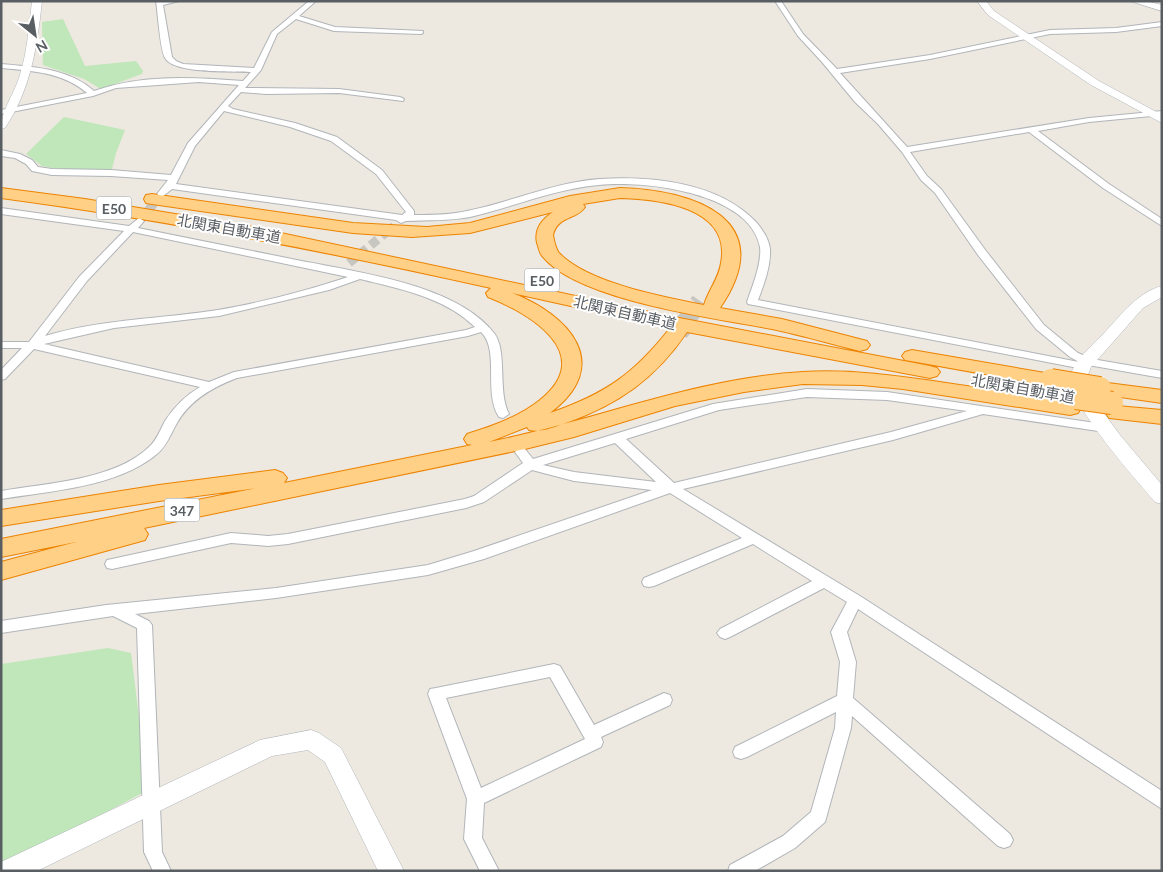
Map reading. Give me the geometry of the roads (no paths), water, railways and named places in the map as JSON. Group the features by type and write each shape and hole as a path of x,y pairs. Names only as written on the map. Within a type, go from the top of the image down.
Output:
{"highway":[{"name":"北関東自動車道","path":"1,184 173,208 298,229 886,351 1109,408 1162,410"},
{"path":"32,188 126,196 345,227 403,232 437,231 479,226 587,196 619,193 651,194 681,201 705,212 720,224 729,237 732,249 731,263 726,280 706,302 716,266 717,248 714,237 708,228 686,211 658,202 635,199 610,199 592,202 562,213 545,229 543,238 550,256 570,271 599,284 633,295 774,324 886,351"},
{"name":"北関東自動車道","path":"1,193 111,208 226,227 424,266 669,322 881,363 1062,395"},
{"path":"226,227 289,244 470,284 512,299 544,316 562,335 570,348 572,360 568,380 556,398 544,407 515,424 475,439"},
{"path":"362,468 555,420 607,397 643,372 685,332 654,375 618,402 523,447"},
{"path":"362,468 523,447 671,400 744,386 803,378 862,379 1062,395 1109,408 1162,417"},
{"name":"北関東自動車道","path":"1109,408 1162,396"},
{"name":"347","path":"1,538 362,468"},
{"path":"1,518 159,493 286,483"},
{"path":"1,570 192,521 286,483"},
{"name":"347","path":"1,548 192,508 286,483"}],"street":[{"path":"1,126 12,109 29,68 37,1"},
{"path":"176,1 159,2 168,57 173,63 182,66 257,70"},
{"path":"162,194 171,182 191,145 214,116 224,108 257,70 274,33 313,1"},
{"path":"778,1 800,35 905,150 924,178 938,191 982,253 1040,327 1086,364"},
{"path":"981,1 991,13 1095,83 1162,120"},
{"path":"1134,1 1162,8"},
{"path":"294,16 334,29 422,32"},
{"path":"834,72 930,57 1058,31 1116,30 1162,24"},
{"path":"1,66 52,72 83,84 93,94"},
{"path":"1,112 93,94 115,86 199,80 246,83"},
{"path":"239,90 266,92 339,91 400,99"},
{"path":"224,108 292,125 334,139 379,172 393,187 411,212 394,226"},
{"path":"905,150 1089,120 1162,113"},
{"path":"1031,130 1106,186 1162,224"},
{"path":"1,153 17,156 29,162 35,169 52,172 111,173 404,218 450,217 469,214 551,191 599,182 640,182 685,188 718,198 743,214 758,230 765,248 760,278 752,302 1086,364 1162,375"},
{"path":"1,211 131,229 359,276 428,294 468,314 490,335 494,343 498,404 503,414"},
{"path":"1,377 32,344 83,279 139,221"},
{"path":"337,272 349,263"},
{"path":"32,344 50,338 114,325 219,313 325,288 359,276"},
{"path":"1162,290 1138,306 1086,364 1079,376 1085,396 1109,408 1162,498"},
{"path":"1,495 89,479 124,470 154,450 174,417 189,400 209,385 234,375 468,333 482,328"},
{"path":"1,345 32,344 209,385"},
{"path":"112,564 230,538 288,539 466,503 479,499 531,464 717,407 762,399 807,393 887,396 983,411 1109,408"},
{"path":"1,627 117,611 276,593 428,570 479,555 671,488 894,436 983,411"},
{"path":"616,437 671,488 855,600 1162,801"},
{"path":"523,447 531,464 545,471 581,478 671,488"},
{"path":"649,582 754,538"},
{"path":"725,633 824,581"},
{"path":"737,871 789,842 818,816 844,728 848,662 839,632 855,600"},
{"path":"117,611 144,625 153,852 162,871"},
{"path":"476,799 595,742 554,670 436,694 476,799 474,839 490,871"},
{"path":"591,734 664,700"},
{"path":"741,752 845,700"},
{"path":"845,700 1004,840"},
{"path":"10,871 268,747 311,740 333,755 391,871"}],"tunnel":[{"path":"139,221 162,194"},
{"path":"349,263 394,226"},
{"path":"682,326 700,301"},
{"path":"678,331 683,325"}]}
